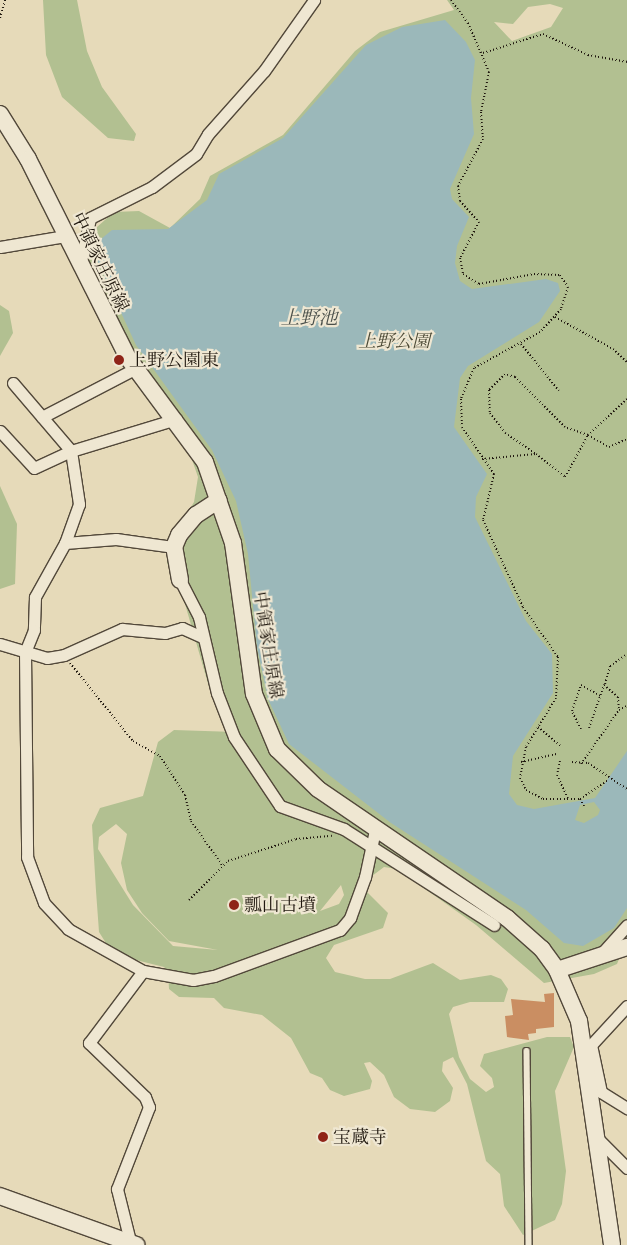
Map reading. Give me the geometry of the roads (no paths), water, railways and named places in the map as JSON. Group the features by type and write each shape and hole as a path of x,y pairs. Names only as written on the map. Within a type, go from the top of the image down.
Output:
{"main road":[{"name":"中領家庄原線","path":"0,114 28,158 80,267 136,368 176,419 205,462 233,543 260,718 277,748 297,769 375,830 507,918 542,949 556,970 579,1022 587,1046 596,1137 612,1245"},
{"path":"180,580 174,547 186,525 219,500"},
{"path":"556,970 603,952 627,947"},
{"path":"0,1196 132,1245"}],"street":[{"path":"80,267 90,218 152,187 196,154 208,134 264,71 314,0"},
{"path":"0,247 65,236"},
{"path":"42,417 136,368"},
{"path":"13,383 71,451 79,504 65,543 36,597 34,630 26,652 25,801 27,856 36,886 44,903 68,929 143,971 193,980 214,976 340,930 350,918 366,877 370,847 375,830"},
{"path":"0,431 34,468 71,451 176,419"},
{"path":"65,543 116,539 174,547"},
{"path":"180,580 199,617 202,637 228,721 268,792 280,806 344,829 494,925"},
{"path":"0,644 47,658 64,655 122,628 165,633 182,628 202,637"},
{"path":"603,952 627,926"},
{"path":"132,1245 117,1189 149,1107 145,1097 89,1043 143,971"},
{"path":"627,1006 587,1046 602,1092 627,1108"},
{"path":"596,1137 627,1168"}],"lane":[{"path":"527,1051 530,1245"}],"water":[{"name":"上野池","path":"445,20 466,42 475,60 471,98 474,134 450,189 452,199 469,217 457,246 455,263 460,281 472,289 546,279 558,283 560,291 539,322 468,366 460,378 454,427 487,474 476,497 475,517 526,621 552,654 553,693 513,756 509,794 517,805 534,809 595,798 627,751 627,908 614,928 583,946 564,943 526,910 391,823 289,744 268,699 257,647 248,554 236,501 212,450 136,345 94,254 101,239 112,230 168,229 207,200 219,174 283,138 366,45 402,27","holes":["594,802 600,810 598,815 584,823 575,820 580,805"]}],"place":[{"name":"上野公園東","path":"119,360"},
{"name":"瓢山古墳","path":"234,905"},
{"name":"宝蔵寺","path":"323,1137"}],"park label":[{"name":"上野公園","path":"394,341"}]}
